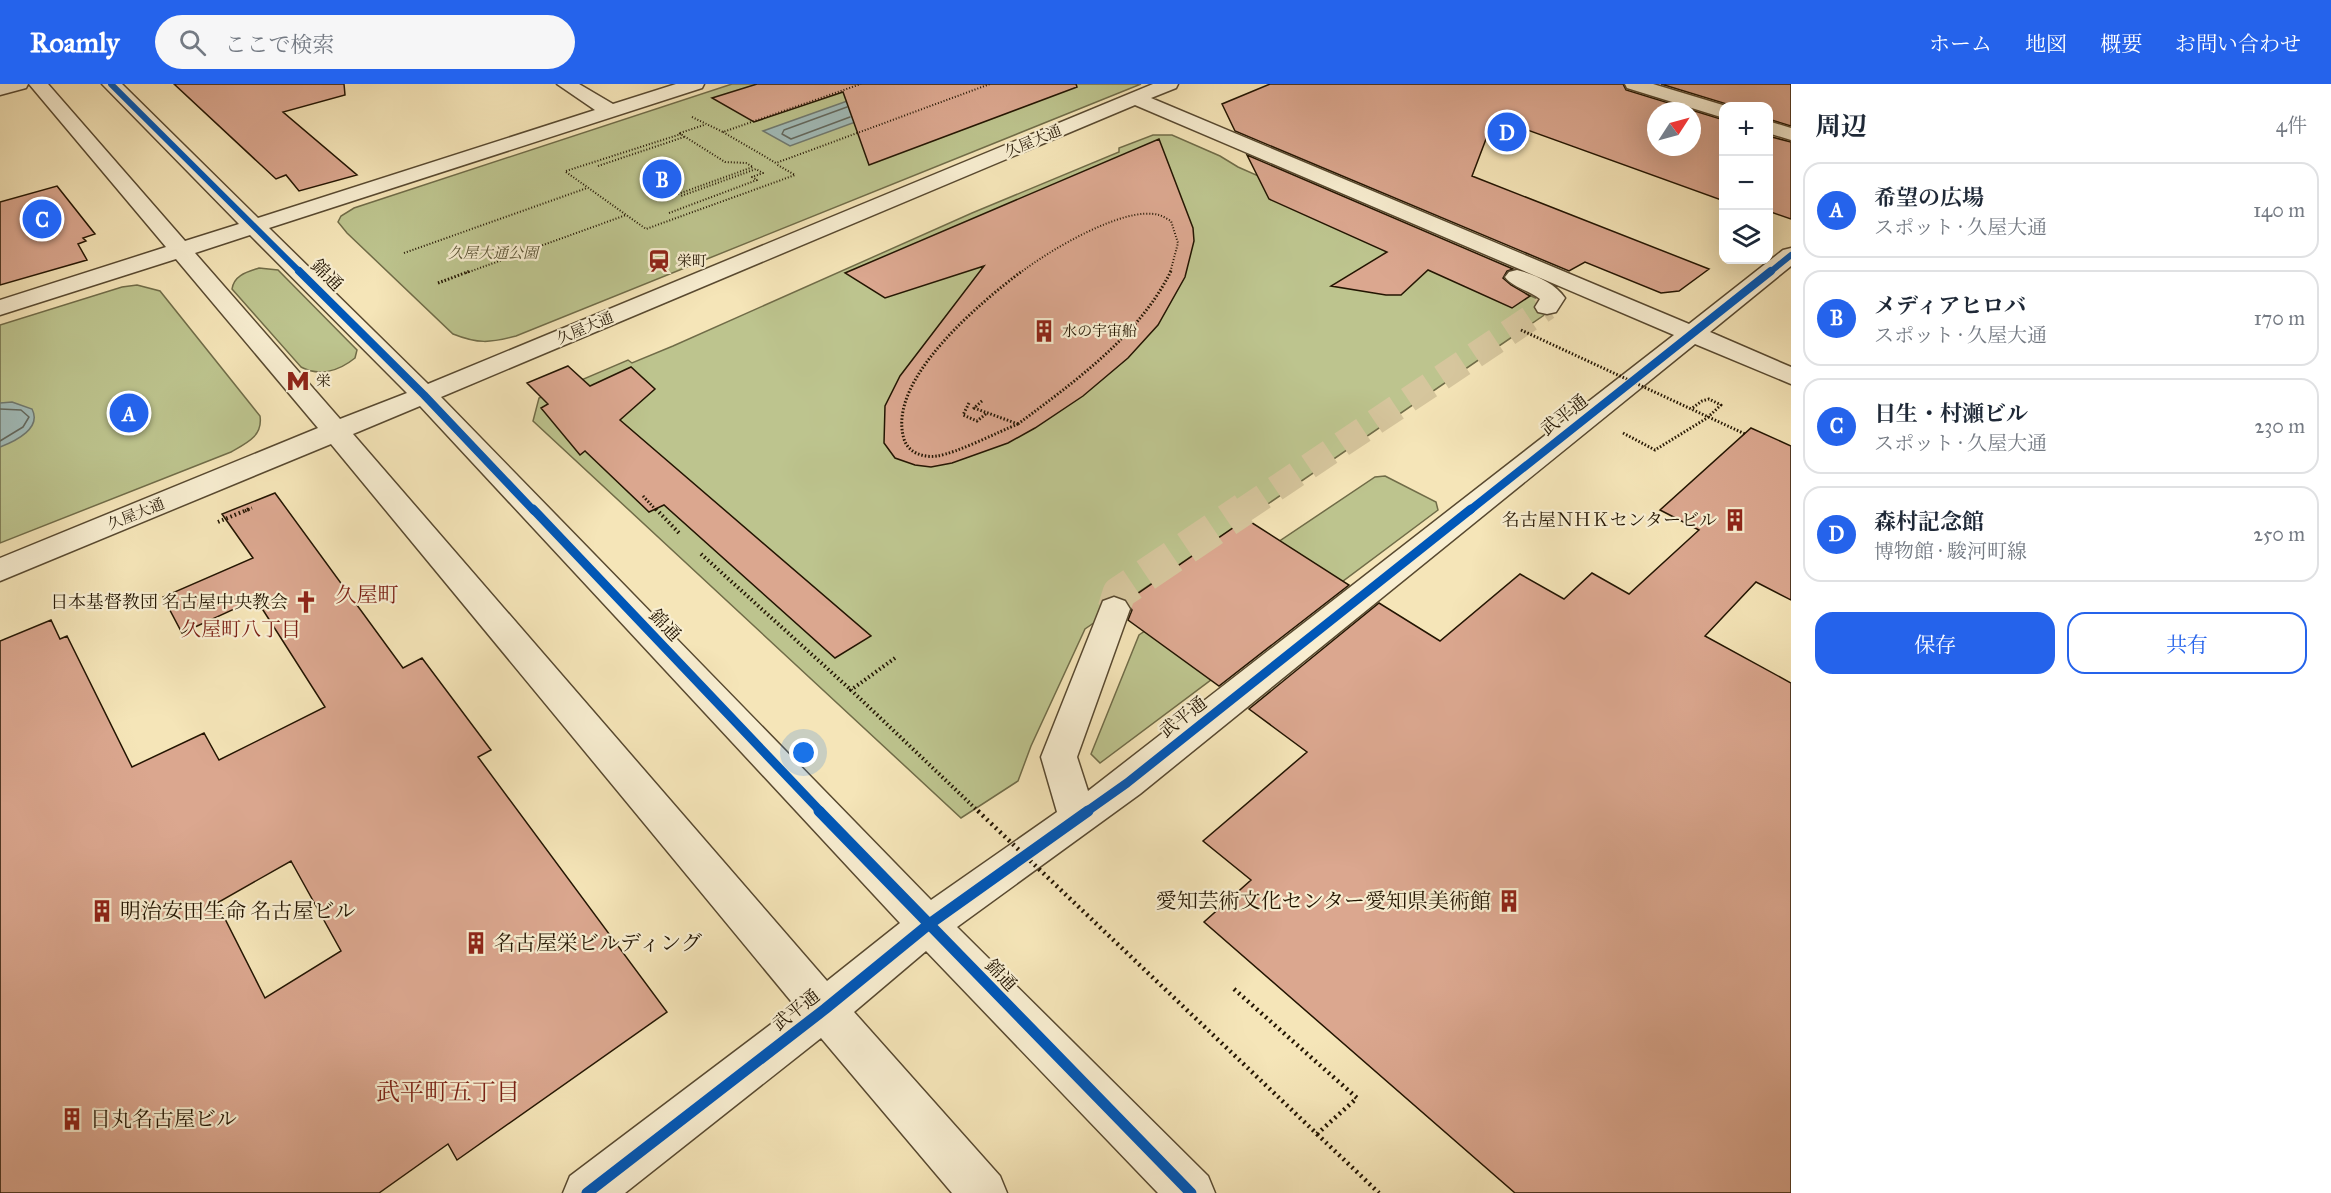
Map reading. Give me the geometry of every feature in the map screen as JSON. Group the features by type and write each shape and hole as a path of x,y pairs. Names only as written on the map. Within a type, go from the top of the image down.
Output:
{"street":[{"path":"0,89 20,84"},
{"path":"38,84 983,1193"},
{"name":"錦通","path":"111,84 424,396 928,925 1191,1193"},
{"path":"566,84 610,111"},
{"path":"0,308 694,84"},
{"name":"久屋大通","path":"0,570 424,396 1169,84"},
{"path":"1634,84 1719,110"},
{"path":"1126,102 1539,287 1553,298 1547,307"},
{"path":"1126,102 1791,376"},
{"path":"1773,129 1791,134"},
{"name":"武平通","path":"587,1193 825,1009 928,925 1127,783 1791,255"},
{"path":"1077,817 1059,757 1114,609"}],"path":[{"path":"723,132 861,84"},
{"path":"776,163 990,84"},
{"path":"688,114 705,125"},
{"path":"709,123 795,175 646,229 566,172 705,125 709,123"},
{"path":"679,133 725,162 746,163 755,168 763,173 752,177 765,186"},
{"path":"598,166 684,136"},
{"path":"680,195 755,168"},
{"path":"669,213 757,180"},
{"path":"404,253 588,188"},
{"path":"1154,212 1164,214 1170,219 1177,232 1178,246 1175,264 1161,290 1102,357 1071,386 1018,424 939,456 926,457 914,452 904,442 901,425 909,395 921,368 957,326 990,295 1050,251 1099,227 1137,215 1154,212"},
{"path":"438,283 626,215"},
{"path":"1521,330 1745,434"},
{"path":"1613,428 1655,450 1707,418 1721,405 1712,398 1705,398 1691,409"},
{"path":"982,401 974,408 1018,424"},
{"path":"969,403 963,415 977,422 987,413"},
{"path":"643,496 679,533"},
{"path":"218,522 252,508"},
{"path":"701,554 850,690 1379,1193"},
{"path":"850,690 895,658"},
{"path":"1234,988 1357,1098 1317,1134"}],"green space":[{"name":"久屋大通公園","path":"732,84 1141,84 516,336 499,340 477,341 453,334 338,222 341,216 354,208"},
{"path":"1153,135 1172,135 1220,156 1238,167 1556,307 1085,629 1031,746 1018,781 961,818 533,421 539,398 628,360 632,363 673,346 972,213 1119,152 1119,148"},
{"path":"259,268 278,270 357,350 355,358 329,371 315,372 301,367 232,289 238,277"},
{"path":"137,285 160,291 260,416 259,429 253,438 231,452 0,543 0,325 122,287"},
{"path":"1385,476 1436,502 1438,510 1100,763 1091,754 1139,635 1375,477"}],"water":[{"path":"895,84 959,84 790,146 763,131"},
{"path":"12,402 32,409 33,422 26,433 0,447 0,403"}],"building":[{"path":"174,84 344,84 345,95 283,112 357,175 299,191 286,175 276,179"},
{"path":"757,84 1076,84 1077,87 869,165 843,92 754,122 712,98"},
{"path":"1270,84 1623,84 1626,90 1665,102 1647,102 1647,156 1701,156 1701,113 1719,118 1719,199 1494,118 1472,176 1709,269 1679,291 1661,293 1585,262 1569,271 1235,131 1222,104"},
{"path":"1661,84 1791,84 1791,126 1773,121 1773,102 1720,102"},
{"path":"1773,137 1791,142 1791,219 1773,213"},
{"name":"水の宇宙船","path":"1159,139 1193,228 1194,241 1185,277 1158,325 1128,358 1083,396 1008,443 952,463 931,467 915,465 895,458 884,443 885,406 900,376 984,266 885,298 845,273"},
{"path":"1247,155 1513,269 1507,271 1503,278 1530,296 1512,308 1428,270 1401,295 1386,295 1331,286 1387,252 1269,199"},
{"path":"57,186 95,234 83,238 86,241 78,244 87,260 0,285 0,202"},
{"path":"568,366 590,386 631,367 655,389 620,420 871,636 835,658 664,505 649,512 585,451 580,455 541,408 548,404 527,383"},
{"name":"愛知芸術文化センター愛知県美術館","path":"1751,428 1791,446 1791,600 1756,582 1705,636 1791,683 1791,1193 1515,1193 1204,922 1251,880 1203,841 1307,752 1249,709 1379,603 1440,641 1520,574 1564,599 1592,573 1629,594 1699,530 1660,510"},
{"path":"275,493 403,668 422,658 491,750 478,757 667,1012 457,1160 448,1144 379,1193 0,1193 0,641 51,620 60,639 67,636 132,767 204,733 219,760 325,707 256,599 182,633 163,597 253,558 222,514","holes":["291,861 341,951 265,998 217,903"]},
{"path":"1246,519 1349,585 1219,686 1128,620 1132,610 1127,601"}],"tunnel":[{"path":"1242,511 1547,307"},
{"path":"1114,609 1119,593 1244,509"}],"cycle path":[{"path":"111,84 424,395 928,925 1191,1193"},
{"path":"587,1193 825,1009 928,925 1127,783 1791,255"}],"place":[{"name":"森村記念館","path":"1507,132"},
{"name":"メディアヒロバ","path":"662,179"},
{"name":"日生・村瀬ビル","path":"42,219"},
{"name":"栄町","path":"659,261"},
{"name":"水の宇宙船","path":"1044,331"},
{"name":"栄","path":"298,381"},
{"name":"希望の広場","path":"129,413"},
{"name":"名古屋ＮＨＫセンタービル","path":"1735,520"},
{"name":"日本基督教団 名古屋中央教会","path":"306,602"},
{"name":"愛知芸術文化センター愛知県美術館","path":"1509,901"},
{"name":"明治安田生命 名古屋ビル","path":"102,911"},
{"name":"名古屋栄ビルディング","path":"476,943"},
{"name":"日丸名古屋ビル","path":"72,1119"}],"district":[{"name":"久屋町","path":"367,595"},
{"name":"久屋町八丁目","path":"241,629"},
{"name":"武平町五丁目","path":"448,1092"}]}
